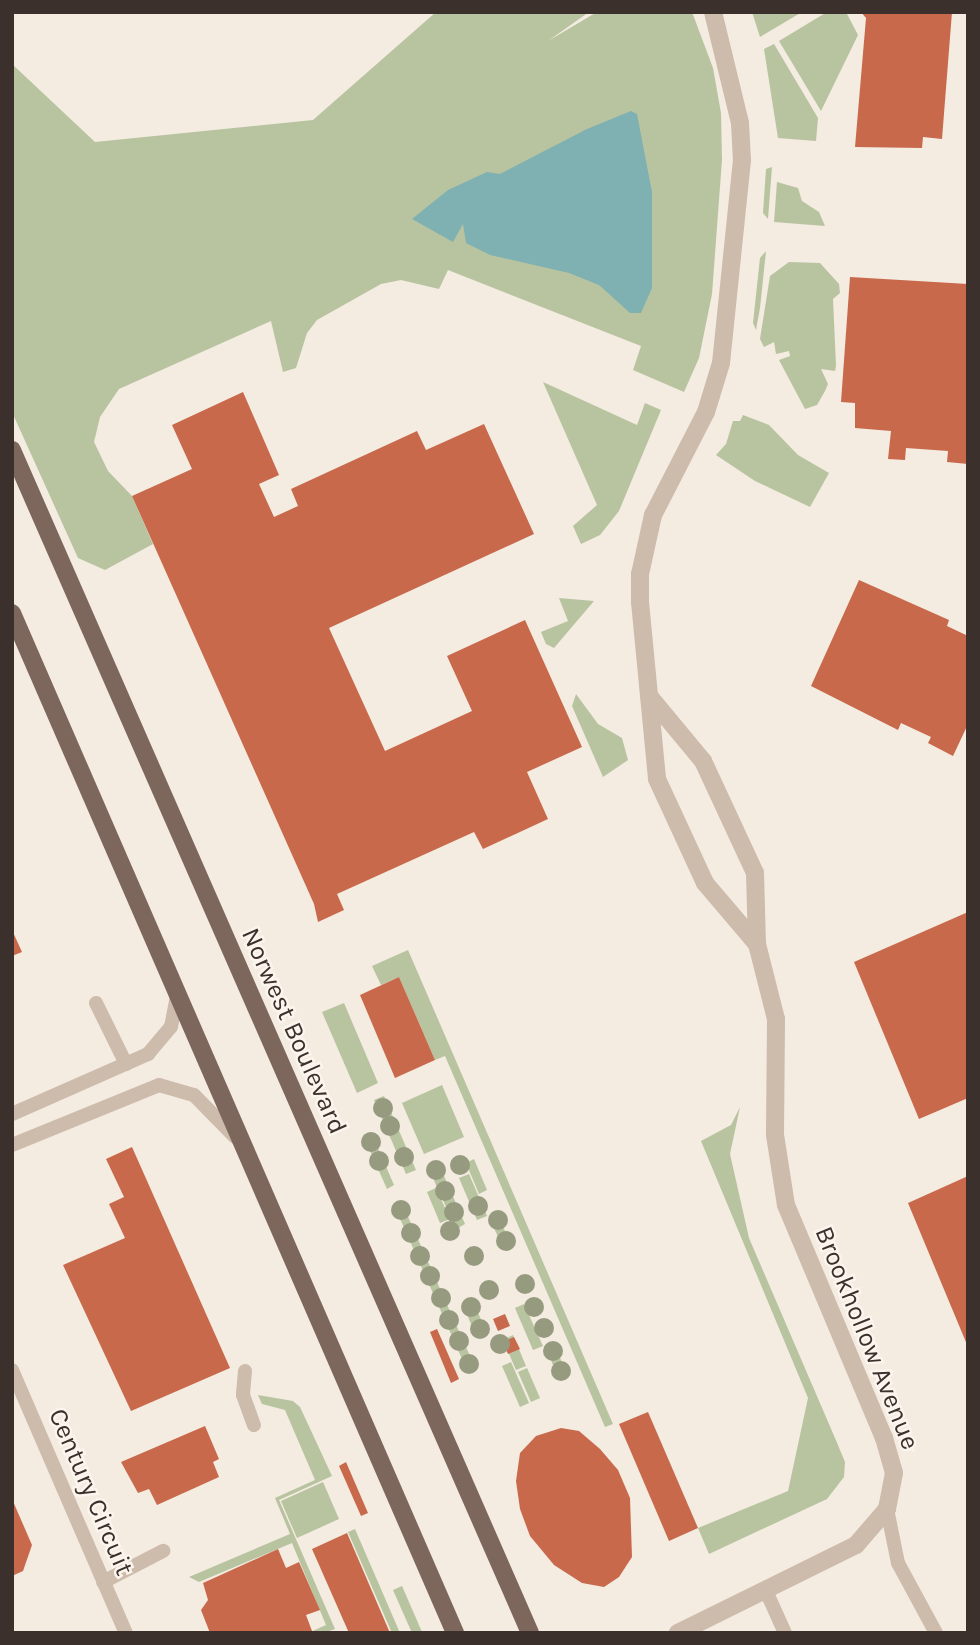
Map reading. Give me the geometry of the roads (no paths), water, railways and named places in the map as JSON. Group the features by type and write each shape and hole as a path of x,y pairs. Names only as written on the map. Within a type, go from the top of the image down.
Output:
{"main road":[{"name":"Norwest Boulevard","path":"12,450 530,1633"},
{"path":"12,613 456,1633"}],"street":[{"name":"Brookhollow Avenue","path":"713,12 740,122 741,196 715,391 666,485 645,542 640,602 657,779 705,883 757,944"},
{"name":"Brookhollow Avenue","path":"649,696 703,761 755,873 757,944 776,1019 775,1135 786,1205 887,1446 894,1473 887,1509 874,1530 856,1545 767,1593 678,1633"}],"lane":[{"path":"12,1114 126,1064 164,1039 177,995"},
{"path":"96,1003 126,1064"},
{"path":"12,1145 159,1085 194,1095 209,1106 245,1149"},
{"name":"Century Circuit","path":"12,1370 126,1633"},
{"path":"244,1371 243,1395 254,1425"},
{"path":"887,1509 898,1563 936,1633"},
{"path":"103,1582 163,1551"},
{"path":"767,1593 785,1633"}],"water":[{"path":"631,111 637,114 652,192 652,288 641,313 630,313 599,285 569,273 490,255 466,243 463,224 453,242 412,219 448,190 487,172 500,174 587,129"}]}
